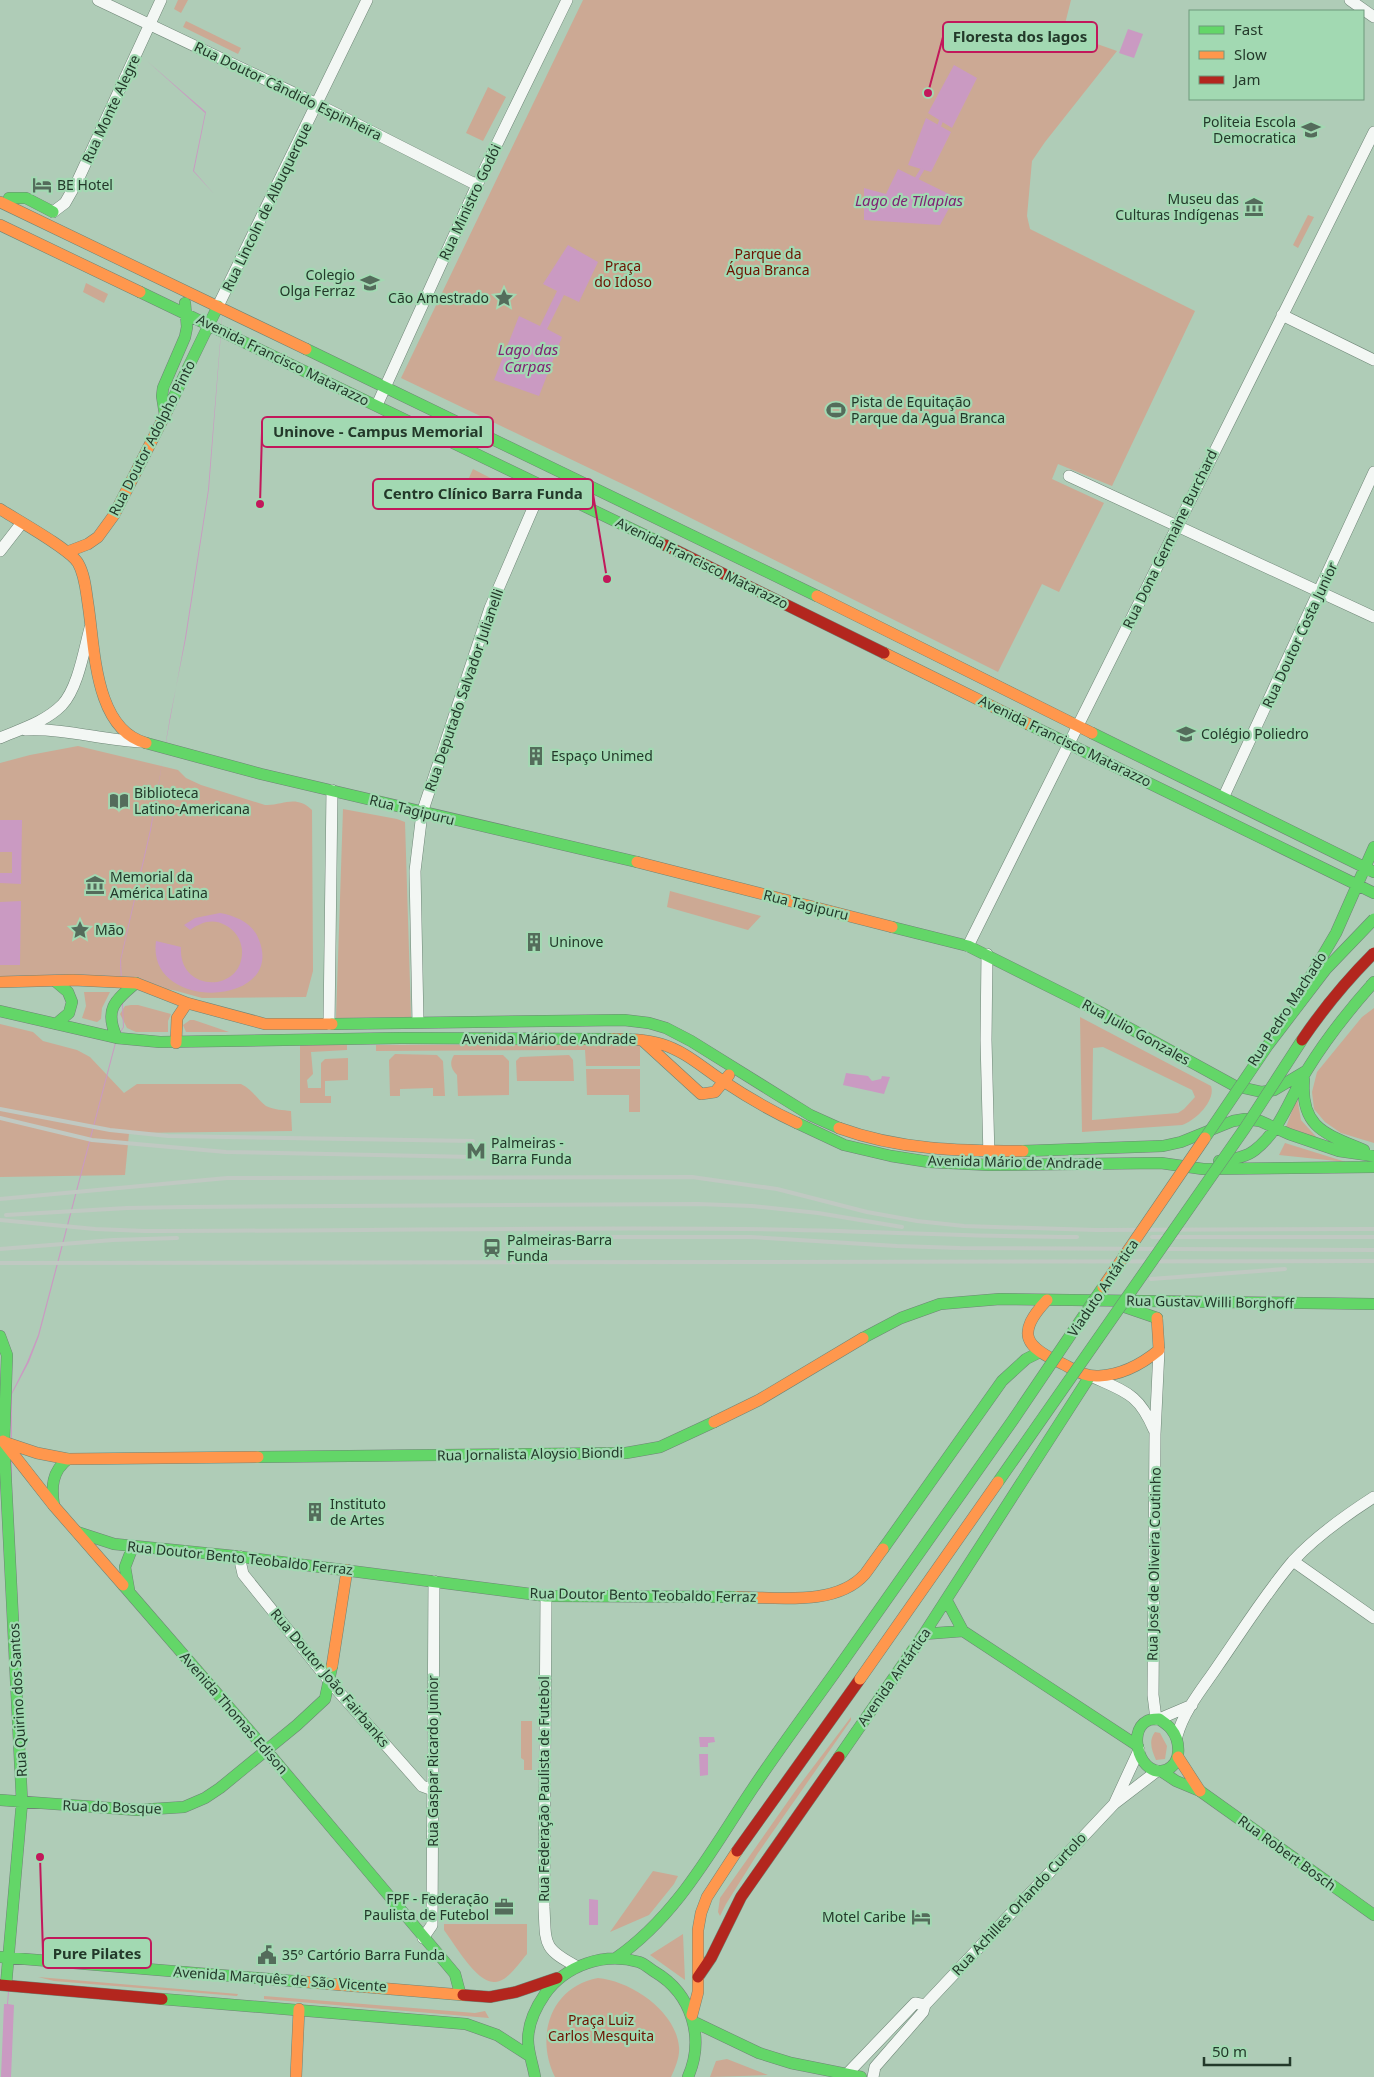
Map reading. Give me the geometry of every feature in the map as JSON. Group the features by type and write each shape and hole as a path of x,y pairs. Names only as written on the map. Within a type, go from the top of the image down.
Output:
{"street":[{"name":"Rua Doutor Cândido Espinheira","path":"98,0 317,104 477,185"},
{"name":"Rua Monte Alegre","path":"3,198 26,198 53,212 62,207 69,197 96,142 161,0"},
{"name":"Rua Lincoln de Albuquerque","path":"218,306 367,0"},
{"name":"Rua Ministro Godói","path":"377,405 477,185 567,0"},
{"path":"1350,0 1363,10"},
{"name":"Rua Dona Germaine Burchard","path":"968,946 1176,525 1374,132"},
{"name":"Avenida Francisco Matarazzo","path":"3,198 31,209 38,220 385,386 1078,724 1369,870"},
{"name":"Avenida Francisco Matarazzo","path":"0,225 543,485 1374,893"},
{"path":"165,414 162,396 163,388 185,337 187,327 181,288"},
{"name":"Rua Doutor Adolpho Pinto","path":"67,552 88,544 106,528 124,498 218,306"},
{"path":"1282,316 1374,360"},
{"name":"Rua Doutor Costa Junior","path":"1224,796 1374,472"},
{"path":"1068,476 1374,617"},
{"name":"Rua Deputado Salvador Julianelli","path":"418,1022 415,871 422,813 490,608 543,485"},
{"name":"Rua Tagipuru","path":"0,509 67,552 81,568 99,678 105,703 111,716 120,728 142,742 178,753 422,813 639,863 968,946"},
{"path":"0,551 22,524"},
{"path":"0,738 23,730 54,712 63,704 75,680 91,624"},
{"path":"23,730 56,730 106,739 142,742"},
{"path":"329,1024 332,790"},
{"name":"Rua Pedro Machado","path":"1198,1135 1235,1086 1318,966 1358,885 1369,870 1374,847"},
{"name":"Viaduto Antártica","path":"616,1958 627,1952 654,1929 672,1908 1013,1420 1268,1045 1326,969 1374,919"},
{"name":"Rua Julio Gonzales","path":"968,946 1098,1011 1235,1086 1262,1092 1274,1090 1306,1071"},
{"name":"Viaduto Antártica","path":"860,1679 1240,1136 1319,1015 1354,973 1374,953"},
{"path":"986,954 989,1165"},
{"name":"Avenida Mário de Andrade","path":"0,982 86,980 136,984 187,1003 261,1023 329,1024 624,1020 649,1022 666,1028 691,1041 810,1115 841,1129 886,1142 912,1147 946,1150 1078,1150 1163,1146 1181,1142 1233,1121 1245,1119 1260,1121 1276,1129"},
{"path":"55,981 66,989 73,999 73,1005 69,1014 56,1024"},
{"path":"1160,1163 1210,1162 1247,1156 1256,1149 1276,1129 1306,1071 1349,1012 1373,983"},
{"path":"117,1038 112,1029 110,1013 119,998 136,984"},
{"path":"176,1043 177,1018 187,1003"},
{"name":"Avenida Mário de Andrade","path":"0,1011 117,1038 144,1042 400,1038 641,1039 662,1044 683,1053 724,1082 769,1110 844,1144 891,1156 929,1162 989,1165 1160,1163 1203,1169 1374,1167"},
{"path":"641,1039 702,1094 712,1094 734,1068"},
{"path":"1306,1071 1302,1098 1309,1118 1316,1126 1328,1133 1374,1155"},
{"path":"1276,1129 1339,1151 1374,1155"},
{"name":"Rua Jornalista Aloysio Biondi","path":"2,1439 37,1453 68,1459 626,1454 660,1447 759,1400 870,1334 901,1318 940,1304 975,1300 1047,1300"},
{"path":"1047,1300 1034,1313 1028,1323 1028,1334 1031,1343 1038,1353 1090,1376 1129,1368 1149,1358 1158,1350 1159,1331 1157,1318"},
{"name":"Rua Gustav Willi Borghoff","path":"1047,1300 1374,1304"},
{"path":"1106,1301 1157,1318 1189,1301"},
{"name":"Rua Quirino dos Santos","path":"0,1336 7,1355 2,1439 22,1802 4,1958 3,1985"},
{"name":"Rua José de Oliveira Coutinho","path":"1154,1720 1158,1350"},
{"name":"Rua Doutor Bento Teobaldo Ferraz","path":"77,1532 106,1542 133,1546 240,1556 546,1596 819,1597 844,1590 864,1575 877,1560 970,1424 1002,1381 1026,1359 1038,1353"},
{"name":"Avenida Antártica","path":"698,1977 714,1955 731,1912 744,1891 947,1601 1090,1376"},
{"name":"Rua José de Oliveira Coutinho","path":"1090,1376 1135,1398 1142,1406 1156,1434"},
{"name":"Avenida Thomas Edison","path":"2,1439 54,1506 266,1750 454,1974 460,1993"},
{"path":"54,1506 52,1478 61,1463 68,1459"},
{"path":"1192,1705 1154,1720 1140,1729 1138,1744 1146,1764 1159,1771 1168,1769 1178,1757 1177,1736 1192,1705 1253,1614 1293,1561 1332,1526 1374,1497"},
{"path":"132,1596 126,1581 125,1567 127,1557 133,1546"},
{"name":"Rua Doutor João Fairbanks","path":"240,1556 244,1574 330,1682 422,1786 433,1790"},
{"path":"1293,1561 1374,1618"},
{"name":"Rua do Bosque","path":"0,1800 137,1810 164,1810 184,1807 205,1798 266,1750 325,1699 330,1682 346,1570"},
{"name":"Rua Gaspar Ricardo Junior","path":"424,1938 432,1925 434,1581"},
{"name":"Rua Federação Paulista de Futebol","path":"546,1596 544,1907 546,1941 556,1955 576,1966"},
{"path":"947,1601 963,1631 1138,1744"},
{"path":"924,1634 963,1631"},
{"name":"Avenida Antártica","path":"693,2019 698,1992 698,1930 701,1913 707,1897 738,1849 860,1679"},
{"path":"1154,1720 1172,1728 1177,1736"},
{"name":"Rua Achilles Orlando Curtolo","path":"1114,1804 1138,1744"},
{"name":"Rua Robert Bosch","path":"1178,1757 1200,1791"},
{"name":"Rua Achilles Orlando Curtolo","path":"873,2077 875,2066 923,2012 925,2005 1114,1804 1159,1771"},
{"name":"Rua Robert Bosch","path":"1159,1771 1176,1781 1200,1791 1374,1915"},
{"name":"Avenida Marquês de São Vicente","path":"4,1958 460,1993 490,1997 516,1992 558,1978"},
{"path":"530,2077 530,2022 536,2005 545,1990 558,1978 576,1966 596,1960 616,1958 642,1964 664,1976 676,1987 693,2019 697,2044 688,2077"},
{"name":"Avenida Marquês de São Vicente","path":"3,1985 466,2024 497,2035 529,2060"},
{"name":"Rua Achilles Orlando Curtolo","path":"847,2074 915,2003 925,2005"},
{"path":"296,2077 299,2009"},
{"path":"693,2019 759,2053 791,2063 861,2077"},
{"path":"529,2060 535,2077"}],"green space":[{"path":"178,0 188,0 181,13 174,9"},
{"name":"Parque da Água Branca","path":"583,0 1071,0 1063,32 1117,51 1032,161 1027,216 1030,229 1195,311 1112,486 1058,464 1052,479 1104,503 1059,592 1042,584 998,672 633,489 401,378"},
{"path":"186,21 241,48 238,54 183,27"},
{"path":"488,87 506,97 483,141 466,133"},
{"path":"1308,215 1314,217 1298,248 1293,245"},
{"path":"86,283 108,294 104,303 83,292"},
{"path":"473,469 500,483 495,494 468,480"},
{"name":"Memorial da América Latina","path":"78,746 178,770 186,778 201,785 265,805 294,802 306,805 312,810 313,971 306,997 202,998 173,990 0,976 0,763"},
{"path":"343,809 405,822 411,1017 336,1018"},
{"path":"670,891 761,916 748,930 667,907"},
{"path":"84,992 110,992 102,1008 101,1019 97,1022 82,1018 86,1006"},
{"path":"138,1005 171,1014 168,1021 168,1032 136,1032 127,1028 120,1014 125,1006"},
{"path":"1374,1008 1374,1143 1341,1133 1325,1122 1314,1109 1312,1092 1317,1072 1362,1017"},
{"path":"1080,1017 1211,1086 1210,1098 1203,1110 1193,1119 1182,1125 1082,1132","holes":["1103,1047 1192,1090 1195,1097 1178,1113 1092,1120 1093,1048"]},
{"path":"190,1020 229,1032 186,1032 183,1025"},
{"path":"0,1024 33,1032 43,1041 77,1050 90,1057 124,1093 137,1084 241,1084 266,1106 291,1111 292,1131 129,1133 125,1175 0,1177"},
{"path":"640,1044 640,1066 586,1066 585,1050 376,1051 376,1045"},
{"path":"300,1045 347,1045 347,1050 311,1052 313,1074 307,1080 308,1088 321,1088 321,1063 325,1059 348,1058 348,1080 325,1081 325,1096 331,1096 331,1103 300,1103"},
{"path":"395,1054 437,1055 443,1061 445,1096 433,1096 433,1088 400,1089 400,1096 390,1096 389,1060"},
{"path":"454,1055 503,1055 509,1061 509,1095 458,1096 457,1075 451,1066"},
{"path":"569,1055 573,1060 574,1081 517,1081 516,1061 520,1057"},
{"path":"586,1069 640,1069 640,1112 629,1112 629,1095 587,1095"},
{"path":"1297,1097 1301,1120 1320,1141 1285,1130"},
{"path":"1285,1143 1346,1162 1279,1155"},
{"path":"851,1717 851,1720 758,1853 720,1916 718,1912 720,1898 798,1787"},
{"path":"521,1721 532,1721 532,1770 524,1770 524,1760 521,1758"},
{"path":"1155,1732 1160,1733 1167,1746 1165,1759 1156,1760 1153,1753 1151,1742"},
{"path":"653,1871 678,1876 674,1884 649,1915 610,1932"},
{"path":"444,1924 527,1924 527,1954 513,1971 500,1981 488,1981 481,1977 466,1962 444,1930"},
{"path":"683,1934 685,1980 650,1955"},
{"path":"38,1977 238,1994 237,1996 54,1981"},
{"name":"Praça Luiz Carlos Mesquita","path":"598,1978 611,1980 637,1992 650,2000 670,2021 679,2047 677,2062 671,2077 555,2077 549,2062 547,2046 547,2030 551,2016 558,2003 568,1992 582,1983"},
{"path":"264,1996 475,2013 485,2011 489,2018 264,1999"},
{"path":"727,2059 768,2075 710,2077 716,2061"}],"water":[{"path":"1128,29 1143,34 1134,58 1119,53"},
{"path":"147,61 206,112 194,171 214,194 193,171 205,113"},
{"path":"954,65 977,78 952,128 928,113"},
{"path":"926,118 951,132 931,172 908,165"},
{"name":"Lago de Tilapias","path":"898,169 955,197 940,225 864,220 864,188 886,194"},
{"name":"Lago das Carpas","path":"568,245 598,262 579,302 564,295 547,329 562,337 539,396 494,380 519,316 540,326 557,291 543,284"},
{"path":"225,281 209,489 186,638 176,687 208,490"},
{"path":"176,687 163,759 170,717"},
{"path":"163,759 151,830 121,960 124,1027 117,1039 39,1336 29,1362 12,1394 12,1543 24,1805 8,2004 14,2005 11,2077 1,2077 4,2004 7,2004 23,1805 11,1543 11,1394 38,1335 116,1039 123,1027 120,961 150,830"},
{"path":"0,820 22,820 21,884 0,883 0,873 12,873 12,852 0,852"},
{"path":"21,901 20,965 0,965 0,902"},
{"path":"220,913 243,921 253,929 259,940 262,962 253,979 236,989 214,993 191,990 172,981 159,964 156,941 181,947 183,962 190,973 200,980 211,982 223,980 233,974 240,964 242,950 235,932 221,923 212,921 198,925 190,930 184,925 195,918"},
{"path":"846,1073 868,1076 872,1081 881,1079 882,1076 890,1077 884,1094 843,1085"},
{"path":"699,1737 714,1737 715,1742 708,1743 708,1747 700,1747"},
{"path":"699,1754 708,1754 708,1775 700,1776"},
{"path":"589,1899 598,1900 598,1925 589,1925"}],"waterway":[{"path":"939,126 941,121"},
{"path":"917,178 922,170"}],"railway":[{"path":"0,1109 110,1130 168,1136 473,1141"},
{"path":"0,1118 92,1140 226,1152 474,1157"},
{"path":"0,1199 227,1178 692,1177 777,1189 867,1212 917,1221 964,1226 1096,1230 1374,1229"},
{"path":"6,1215 127,1208 184,1207 698,1204 752,1206 818,1213 902,1227"},
{"path":"0,1220 95,1229 145,1231 669,1229 1077,1237"},
{"path":"582,1237 751,1237 960,1248 1374,1250"},
{"path":"1152,1237 1374,1237"},
{"path":"0,1249 113,1240 177,1238"},
{"path":"0,1263 1374,1261"},
{"path":"1151,1279 1285,1269"}],"traffic: fast":[{"path":"9,198 26,198 53,212"},
{"path":"140,292 665,545"},
{"path":"165,415 162,396 163,388 185,337 187,327 185,303"},
{"path":"167,411 218,306"},
{"path":"306,349 817,596"},
{"path":"1028,724 1374,893"},
{"path":"1092,733 1374,872"},
{"path":"146,743 261,774 637,862"},
{"path":"1309,979 1336,933 1374,847"},
{"path":"1205,1138 1268,1045 1326,969 1374,919"},
{"path":"892,927 968,946 1098,1011 1235,1086 1262,1092 1274,1090 1306,1071"},
{"path":"55,981 68,992 72,1002 69,1013 56,1024"},
{"path":"1219,1161 1247,1155 1255,1150 1272,1133 1301,1080 1322,1047 1374,982"},
{"path":"117,1038 111,1020 113,1007 122,995 136,983"},
{"path":"0,1011 117,1038 160,1042 400,1038 612,1039"},
{"path":"332,1024 624,1020 649,1023 666,1028 691,1041 810,1115 839,1128"},
{"path":"998,1482 1245,1128 1302,1040"},
{"path":"1304,1080 1306,1109 1311,1119 1327,1133 1364,1150"},
{"path":"1023,1151 1163,1146 1181,1142 1233,1121 1245,1119 1260,1121 1289,1134 1339,1151 1374,1156"},
{"path":"797,1123 844,1145 891,1156 929,1162 989,1165 1161,1163 1203,1169 1374,1167"},
{"path":"841,1664 1013,1420 1103,1287"},
{"path":"863,1338 901,1318 940,1304 1000,1299 1374,1304"},
{"path":"1122,1306 1157,1318"},
{"path":"0,1336 7,1355 4,1442 22,1802 6,1985"},
{"path":"883,1549 1002,1381 1026,1359 1038,1353"},
{"path":"839,1757 924,1634 1090,1376"},
{"path":"258,1457 626,1453 660,1447 714,1422"},
{"path":"54,1506 54,1480 59,1469 68,1459"},
{"path":"77,1532 114,1544 234,1556 546,1596 736,1597"},
{"path":"129,1590 125,1567 133,1546"},
{"path":"123,1585 266,1750 455,1974 460,1993"},
{"path":"947,1601 963,1631 1138,1746"},
{"path":"924,1634 963,1631"},
{"path":"616,1958 638,1941 676,1901 841,1664"},
{"path":"0,1800 137,1810 184,1807 205,1798 220,1788 297,1725 325,1699 332,1666"},
{"path":"1159,1719 1174,1734 1178,1751 1175,1762 1171,1767 1166,1770 1157,1771 1150,1768 1143,1761 1137,1744 1141,1727 1148,1720 1159,1719"},
{"path":"1161,1771 1176,1781 1200,1791 1374,1915"},
{"path":"0,1957 306,1982"},
{"path":"535,2077 528,2034 533,2016 545,1994 564,1975 575,1968 599,1960 612,1959 626,1959 639,1962 668,1981 678,1992 692,2018 695,2032 693,2062 688,2077"},
{"path":"162,1999 466,2024 497,2035 528,2055"},
{"path":"694,2022 759,2053 791,2063 861,2077"}],"traffic: slow":[{"path":"0,202 306,349"},
{"path":"0,225 140,292"},
{"path":"67,552 88,544 98,537 114,515 167,411"},
{"path":"0,509 65,550 78,563 85,583 100,685 107,704 116,722 129,735 146,743"},
{"path":"817,596 1092,733"},
{"path":"884,653 1028,724"},
{"path":"637,862 892,927"},
{"path":"0,982 73,980 136,983 187,1003 265,1024 332,1024"},
{"path":"176,1043 177,1018 187,1003"},
{"path":"612,1039 643,1040 670,1047 686,1055 750,1098 797,1123"},
{"path":"642,1040 701,1094 715,1092 729,1075"},
{"path":"839,1128 884,1141 930,1148 1023,1151"},
{"path":"1103,1287 1205,1138"},
{"path":"1047,1300 1031,1322 1028,1331 1029,1338 1040,1352 1076,1371 1089,1375 1099,1376 1123,1371 1146,1360 1159,1350 1157,1318"},
{"path":"714,1422 759,1400 863,1338"},
{"path":"3,1441 54,1506 123,1585"},
{"path":"4,1442 37,1453 68,1459 258,1457"},
{"path":"860,1679 998,1482"},
{"path":"736,1597 805,1598 838,1592 853,1584 865,1574 883,1549"},
{"path":"332,1666 347,1570"},
{"path":"1178,1757 1200,1791"},
{"path":"692,2015 698,1992 698,1930 701,1913 707,1897 737,1851"},
{"path":"306,1982 463,1995"},
{"path":"296,2077 299,2009"}],"traffic: jam":[{"path":"665,545 884,653"},
{"path":"1302,1040 1336,995 1374,953"},
{"path":"737,1851 860,1679"},
{"path":"698,1977 711,1958 741,1897 839,1757"},
{"path":"463,1995 490,1997 516,1992 557,1978"},
{"path":"0,1985 162,1999"}],"place":[{"name":"Floresta dos lagos","path":"928,93"},
{"name":"Politeia Escola Democratica","path":"1311,130"},
{"name":"BE Hotel","path":"42,185"},
{"name":"Museu das Culturas Indígenas","path":"1254,207"},
{"name":"Colegio Olga Ferraz","path":"370,283"},
{"name":"Cão Amestrado","path":"504,298"},
{"name":"Pista de Equitação Parque da Agua Branca","path":"836,410"},
{"name":"Uninove - Campus Memorial","path":"260,504"},
{"name":"Centro Clínico Barra Funda","path":"607,579"},
{"name":"Colégio Poliedro","path":"1186,734"},
{"name":"Espaço Unimed","path":"536,756"},
{"name":"Biblioteca Latino-Americana","path":"119,801"},
{"name":"Memorial da América Latina","path":"95,885"},
{"name":"Mão","path":"80,930"},
{"name":"Uninove","path":"534,942"},
{"name":"Palmeiras - Barra Funda","path":"476,1151"},
{"name":"Palmeiras-Barra Funda","path":"492,1248"},
{"name":"Instituto de Artes","path":"315,1512"},
{"name":"Pure Pilates","path":"40,1857"},
{"name":"FPF - Federação Paulista de Futebol","path":"504,1907"},
{"name":"Motel Caribe","path":"921,1917"},
{"name":"35º Cartório Barra Funda","path":"267,1955"}],"park label":[{"name":"Praça do Idoso","path":"623,274"}]}
